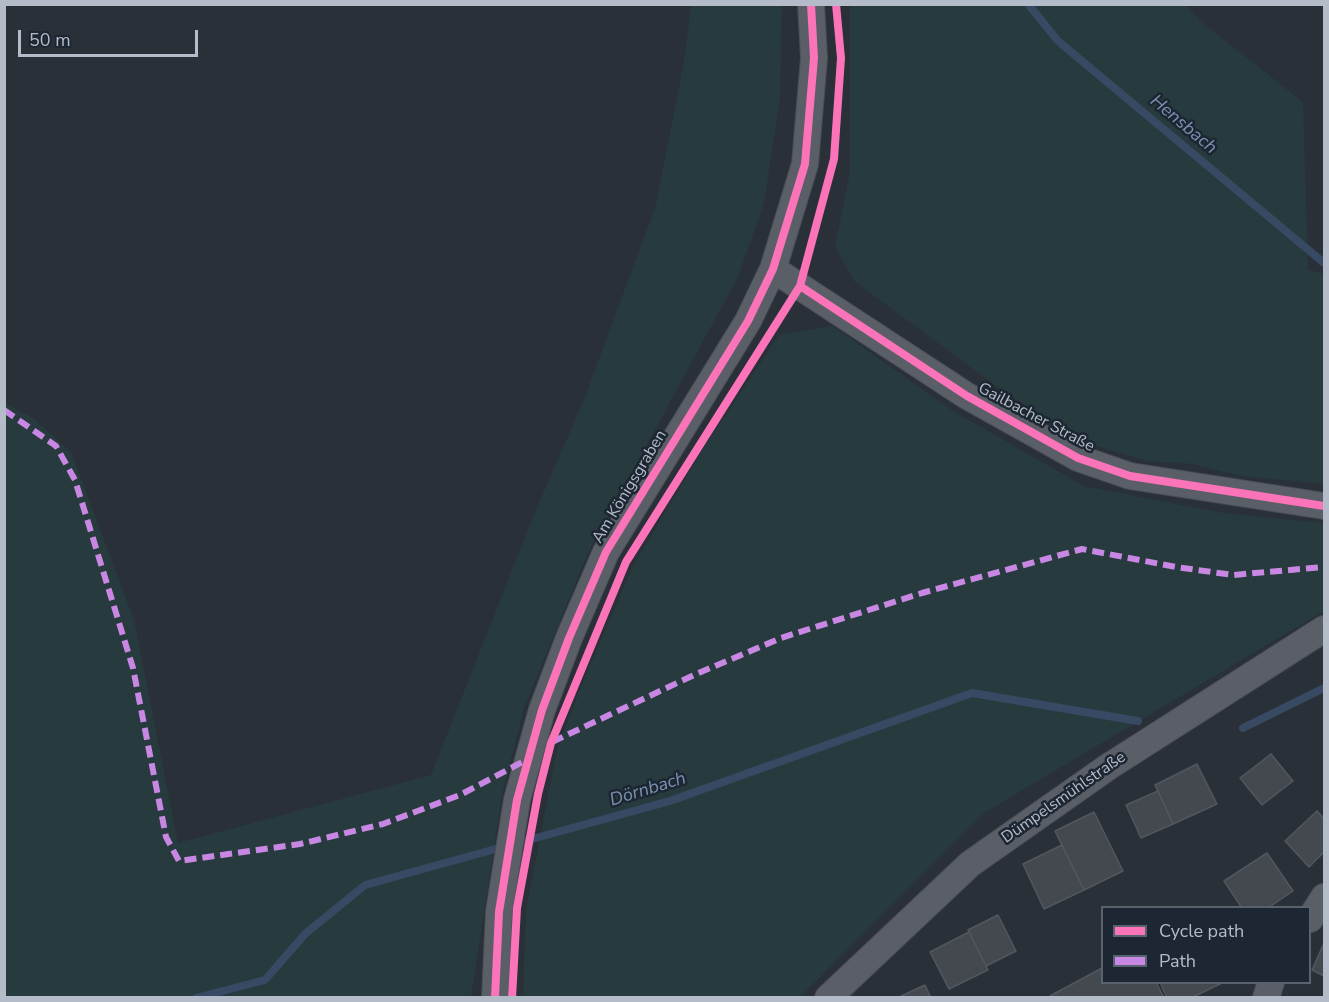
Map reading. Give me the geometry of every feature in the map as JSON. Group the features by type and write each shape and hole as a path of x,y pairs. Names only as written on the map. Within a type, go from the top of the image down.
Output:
{"street":[{"name":"Am Königsgraben","path":"495,998 499,912 517,800 542,710 569,638 606,552 748,321 773,268 805,164 814,58 811,4"},
{"name":"Gailbacher Straße","path":"773,268 967,396 1078,458 1130,476 1324,506"},
{"name":"Dümpelsmühlstraße","path":"828,998 970,864 1108,766 1324,629"},
{"path":"1311,917 1324,897"}],"green space":[{"path":"691,5 782,5 780,98 764,203 738,277 589,551 524,708 502,795 471,997 5,997 5,404 32,417 71,452 134,620 178,843 431,775 535,512 585,397 656,205 685,56"},
{"path":"850,5 1185,5 1199,20 1303,102 1308,270 1324,274 1324,484 1241,476 1192,464 1147,461 1083,442 1000,389 854,281 835,247 850,171"},
{"path":"833,326 953,411 1084,486 1223,513 1324,523 1324,611 984,813 800,997 523,997 526,911 557,749 584,679 633,566 703,449 779,335"}],"building":[{"path":"1271,754 1293,781 1262,805 1240,778"},
{"path":"1197,764 1217,804 1173,824 1155,785"},
{"path":"1158,791 1173,824 1141,838 1126,805"},
{"path":"1317,811 1324,819 1324,852 1309,867 1285,841"},
{"path":"1094,812 1123,871 1084,890 1055,831"},
{"path":"1062,845 1084,890 1044,909 1023,864"},
{"path":"1267,853 1293,891 1271,906 1241,906 1224,881"},
{"path":"998,915 1016,951 986,966 968,930"},
{"path":"969,932 988,970 949,989 930,952"},
{"path":"1324,943 1324,976 1312,970"},
{"path":"1101,969 1101,984 1157,984 1164,998 1050,998"},
{"path":"1161,984 1220,984 1191,998 1167,998"},
{"path":"925,985 931,998 897,998"}],"waterway":[{"name":"Hensbach","path":"1028,4 1058,41 1324,263"},
{"name":"Dörnbach","path":"1243,728 1324,688"},
{"name":"Dörnbach","path":"196,998 265,980 305,934 365,885 670,801 972,693 1138,721"}],"marked path":[{"path":"4,410 56,446 75,480 133,668 166,837 179,861 300,844 383,824 460,795 530,758"},
{"path":"552,742 694,675 781,638 922,593 1082,549 1233,575 1324,567"}],"cycle path":[{"path":"495,998 499,912 517,800 542,710 569,638 606,552 748,321 773,269 805,164 814,58 811,4"},
{"path":"512,998 517,908 538,794 551,743 626,562 800,286 834,159 841,58 836,4"},
{"path":"800,286 967,396 1078,458 1130,476 1324,506"}]}
